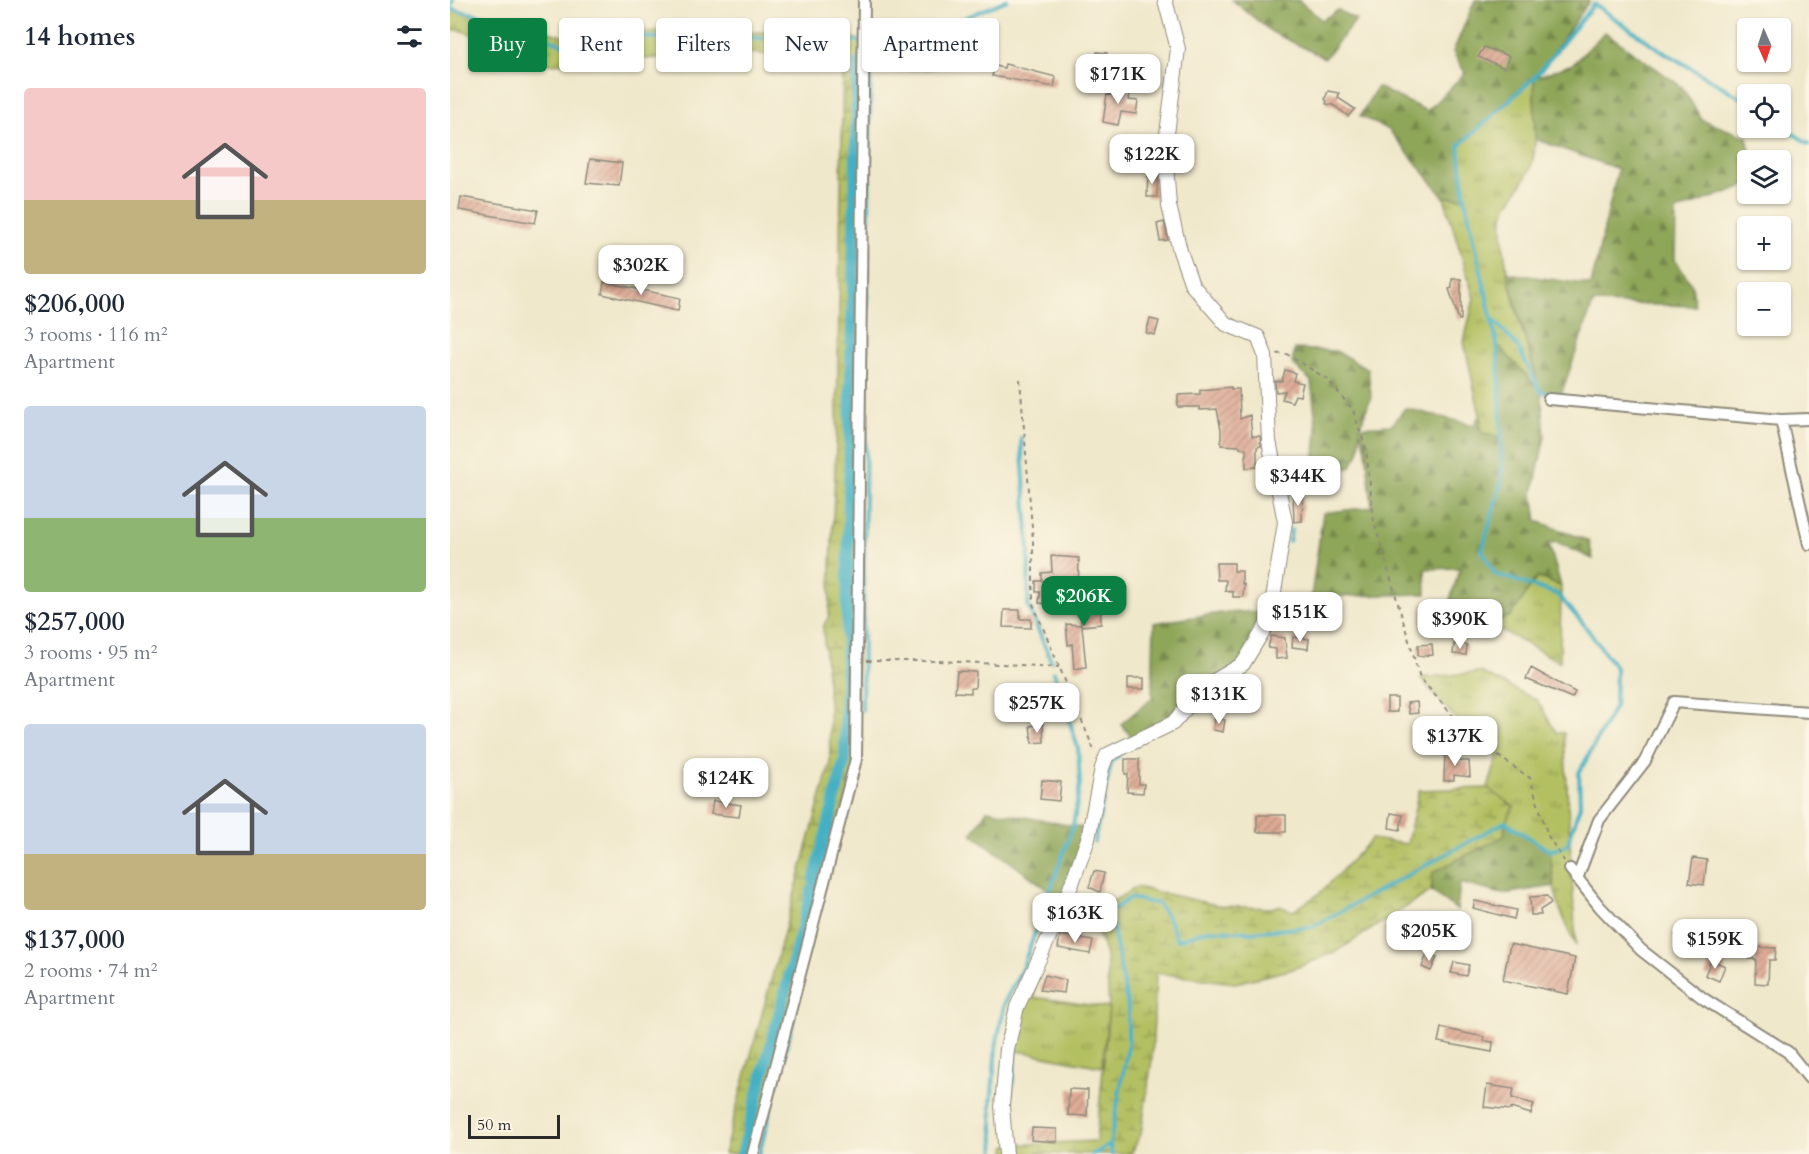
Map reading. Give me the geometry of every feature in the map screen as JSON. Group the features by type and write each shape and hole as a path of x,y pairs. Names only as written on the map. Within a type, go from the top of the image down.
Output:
{"street":[{"path":"753,1154 856,759 864,0"},
{"path":"1006,1154 1002,1106 1007,1049 1017,1007 1065,902 1088,839 1102,768 1107,755 1173,723 1204,687 1243,664 1266,626 1271,611 1285,522 1269,441 1265,355 1258,337 1226,324 1192,285 1180,251 1169,206 1165,149 1178,50 1165,0"},
{"path":"1549,399 1781,420 1809,418"},
{"path":"1781,420 1809,544"},
{"path":"1809,712 1674,702 1645,761 1599,820 1573,874 1599,907 1641,950 1704,999 1788,1052 1809,1078"}],"path":[{"path":"1265,355 1285,353 1327,379 1353,410 1366,449 1374,522 1420,678 1472,738 1530,778 1548,836 1573,874"},
{"path":"1020,380 1033,540 1033,604 1093,750 1107,755"},
{"path":"871,661 940,661 1059,668"}],"green space":[{"path":"1232,0 1298,0 1322,20 1338,10 1356,20 1325,58 1272,32"},
{"path":"1475,0 1590,0 1536,77 1573,64 1605,32 1682,87 1702,120 1737,133 1737,138 1747,138 1750,150 1737,150 1737,189 1676,211 1675,260 1692,285 1695,306 1593,303 1561,395 1541,392 1545,436 1533,493 1537,521 1589,541 1593,559 1556,542 1549,544 1561,586 1537,577 1511,616 1489,624 1450,600 1460,568 1425,569 1426,594 1311,597 1323,513 1372,507 1366,449 1360,430 1359,453 1350,468 1323,468 1317,478 1313,478 1317,431 1311,381 1292,363 1295,349 1336,351 1368,369 1371,397 1360,427 1392,425 1405,408 1474,425 1480,415 1482,433 1501,437 1497,344 1540,390 1507,273 1591,285 1618,169 1535,139 1534,78 1459,146 1465,198 1444,197 1389,130 1360,116 1377,87 1427,111 1465,73 1453,52"},
{"path":"450,10 493,18 468,18 468,33 459,30 450,31"},
{"path":"656,31 656,58 644,59 644,32"},
{"path":"547,32 559,35 559,63 548,64"},
{"path":"752,32 764,32 764,54 752,53"},
{"path":"850,37 862,41 862,72 878,72 863,73 856,759 753,1154 724,1154 830,763 829,704 823,627 829,616 837,423 843,72 850,72"},
{"path":"1535,77 1536,124 1533,160 1528,174 1504,213 1503,238 1509,283 1541,392 1497,345 1502,437 1482,433 1464,342 1474,298 1444,197 1465,198 1459,146"},
{"path":"1537,577 1561,586 1560,662 1489,624 1511,616"},
{"path":"1271,611 1243,664 1204,687 1173,723 1135,741 1121,724 1152,698 1154,623 1221,613"},
{"path":"1480,672 1537,700 1556,732 1564,733 1576,946 1559,907 1550,851 1505,822 1514,807 1488,788 1498,756 1472,738 1420,678"},
{"path":"1488,788 1514,807 1505,822 1504,836 1433,872 1431,891 1334,953 1290,970 1235,983 1156,973 1152,1059 1141,1134 1131,1154 1006,1154 1006,1145 1096,1141 1109,1008 1106,955 1093,918 1102,908 1136,887 1221,906 1270,908 1279,906 1293,911 1320,893 1372,839 1407,844 1419,790"},
{"path":"987,810 1090,829 1065,902 972,834"},
{"path":"1505,822 1550,851 1554,886 1502,894 1460,883 1457,910 1431,891 1433,872 1504,836"},
{"path":"1037,975 1034,997 1109,1008 1102,1067 1007,1049"}],"building":[{"path":"1484,47 1509,56 1505,68 1478,57"},
{"path":"1097,52 1107,53 1104,74 1095,73"},
{"path":"1005,64 1056,77 1054,87 992,76 993,72 999,72 999,67 1004,68"},
{"path":"1112,86 1130,90 1128,100 1138,101 1136,114 1121,112 1118,125 1103,122 1107,94 1110,95"},
{"path":"1328,91 1339,93 1338,98 1355,109 1348,116 1333,105 1326,104"},
{"path":"590,159 622,163 619,186 586,183"},
{"path":"1148,172 1158,173 1157,197 1147,197"},
{"path":"461,197 538,210 535,223 459,210"},
{"path":"1164,222 1168,240 1160,241 1157,224"},
{"path":"1452,279 1461,279 1461,320 1459,320 1449,289 1452,288"},
{"path":"604,282 680,298 678,311 602,294"},
{"path":"1150,319 1159,321 1155,335 1146,333"},
{"path":"1285,370 1295,373 1293,381 1303,383 1300,396 1295,395 1292,402 1282,399 1285,391 1276,392 1275,381 1282,381"},
{"path":"1231,387 1231,389 1239,389 1240,419 1250,415 1252,436 1260,436 1261,446 1257,447 1257,467 1246,468 1246,449 1240,446 1221,445 1217,409 1200,410 1200,407 1178,407 1178,395 1200,394 1200,390"},
{"path":"1293,494 1303,494 1302,521 1294,522"},
{"path":"1051,556 1079,558 1078,595 1055,595 1054,604 1039,603 1040,592 1036,592 1036,581 1042,581 1042,573 1052,572"},
{"path":"1216,563 1234,563 1234,571 1242,571 1243,597 1233,597 1233,592 1225,591 1226,580 1217,580"},
{"path":"1100,593 1101,624 1082,626 1086,667 1074,669 1072,644 1068,645 1066,624 1081,625 1080,594"},
{"path":"1422,605 1434,605 1432,628 1421,628"},
{"path":"1004,610 1020,610 1020,619 1031,619 1031,628 1003,627"},
{"path":"1271,636 1285,638 1287,658 1276,659 1276,649 1268,648"},
{"path":"1293,637 1309,639 1308,649 1292,647"},
{"path":"1432,644 1433,655 1418,656 1418,645"},
{"path":"1454,644 1467,645 1466,655 1453,654"},
{"path":"1531,668 1575,692 1572,698 1526,679"},
{"path":"957,671 976,672 975,688 971,688 971,693 955,692"},
{"path":"1128,678 1144,678 1144,689 1128,689"},
{"path":"1245,695 1256,696 1255,712 1239,711 1240,701 1245,701"},
{"path":"1387,698 1397,698 1397,712 1387,712"},
{"path":"1417,702 1418,713 1409,714 1407,703"},
{"path":"1215,718 1225,720 1223,732 1213,730"},
{"path":"1043,724 1044,742 1032,743 1030,726"},
{"path":"1445,751 1453,751 1453,761 1469,761 1470,777 1454,775 1454,780 1444,781"},
{"path":"1125,759 1139,759 1139,784 1144,784 1143,793 1127,792 1128,774 1125,774"},
{"path":"1042,780 1061,782 1059,801 1040,799"},
{"path":"713,801 741,805 739,817 711,814"},
{"path":"1391,813 1403,815 1400,830 1389,828"},
{"path":"1257,815 1286,815 1286,832 1257,832"},
{"path":"1693,858 1707,860 1704,885 1689,883"},
{"path":"1094,871 1104,873 1100,892 1089,887"},
{"path":"1547,896 1551,903 1540,910 1541,915 1531,915 1530,897"},
{"path":"1475,901 1516,910 1514,919 1473,908"},
{"path":"1680,926 1696,935 1691,943 1675,935"},
{"path":"1060,935 1093,941 1090,954 1058,948"},
{"path":"1510,944 1575,958 1568,994 1503,980"},
{"path":"1749,947 1776,948 1775,960 1769,960 1768,984 1755,983 1756,959 1749,959"},
{"path":"1427,954 1437,957 1431,971 1422,967"},
{"path":"1711,960 1725,966 1719,981 1705,975"},
{"path":"1454,962 1469,965 1466,976 1451,973"},
{"path":"1045,975 1066,980 1064,993 1040,990"},
{"path":"1441,1028 1484,1037 1484,1041 1493,1042 1492,1052 1438,1042"},
{"path":"1487,1085 1514,1089 1512,1098 1534,1104 1531,1114 1511,1108 1511,1110 1484,1107"},
{"path":"1069,1089 1088,1090 1087,1116 1068,1115"},
{"path":"1032,1128 1057,1129 1057,1142 1031,1140"}],"waterway":[{"path":"450,9 453,0"},
{"path":"964,18 1007,0"},
{"path":"1092,1154 1110,1144 1128,1046 1128,1008 1110,912 1130,898 1158,904 1169,919 1177,940 1208,930 1250,932 1312,927 1505,822 1550,851 1567,845 1580,806 1579,773 1615,706 1616,668 1585,626 1557,594 1495,574 1482,550 1502,480 1497,344 1465,198 1459,146 1535,77 1594,4 1659,49 1737,95"},
{"path":"450,9 498,19 570,47 625,36 678,39 705,52 737,39 788,37 802,40 810,34 862,42"},
{"path":"814,881 845,759 858,64"},
{"path":"862,710 871,72"},
{"path":"1791,132 1809,144"},
{"path":"1492,318 1518,347 1541,392 1563,395"},
{"path":"1021,438 1029,549 1028,605 1051,661"},
{"path":"1289,541 1291,530"},
{"path":"995,1154 991,1106 996,1047 1005,1002 1022,969 1073,826 1080,784 1078,748 1054,672"},
{"path":"1094,842 1112,760 1119,756"},
{"path":"742,1154 812,890"},
{"path":"759,1154 794,1018"},
{"path":"1019,1026 1010,1105 1014,1145 1021,1154"},
{"path":"1110,1144 1112,1154"}]}
